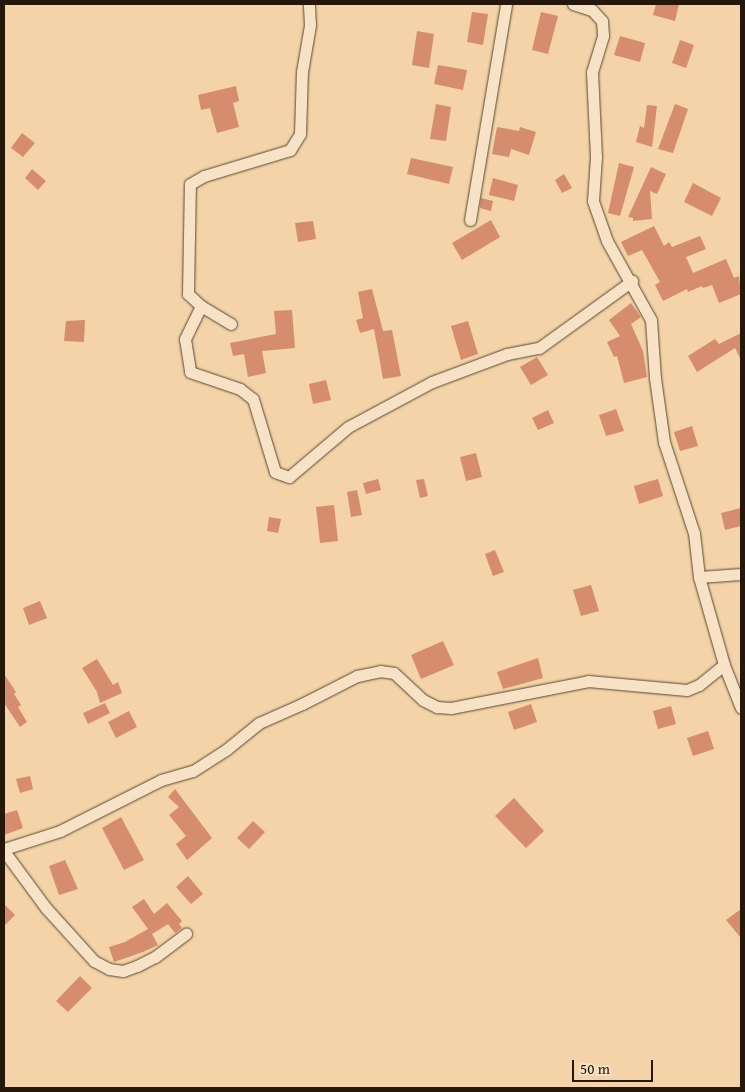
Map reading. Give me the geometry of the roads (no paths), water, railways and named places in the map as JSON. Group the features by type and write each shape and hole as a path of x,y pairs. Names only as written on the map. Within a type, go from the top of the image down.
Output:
{"street":[{"path":"231,324 201,306 188,294 190,184 204,176 290,150 300,134 302,72 310,25 309,4"},
{"path":"470,220 506,4"},
{"path":"573,4 592,10 602,21 603,36 592,72 596,157 594,201 607,241 632,281 651,320 654,378 664,442 694,533 698,577 724,665 741,708"},
{"path":"201,306 184,339 190,372 240,389 253,399 275,472 289,478 348,426 432,382 507,354 539,348 632,281"},
{"path":"698,577 741,574"},
{"path":"186,934 154,957 137,966 123,971 109,969 94,961 46,908 4,850 60,831 161,780 193,770 227,749 259,723 357,676 380,670 394,673 423,700 437,707 451,708 588,681 687,690 699,685 724,665"}]}
